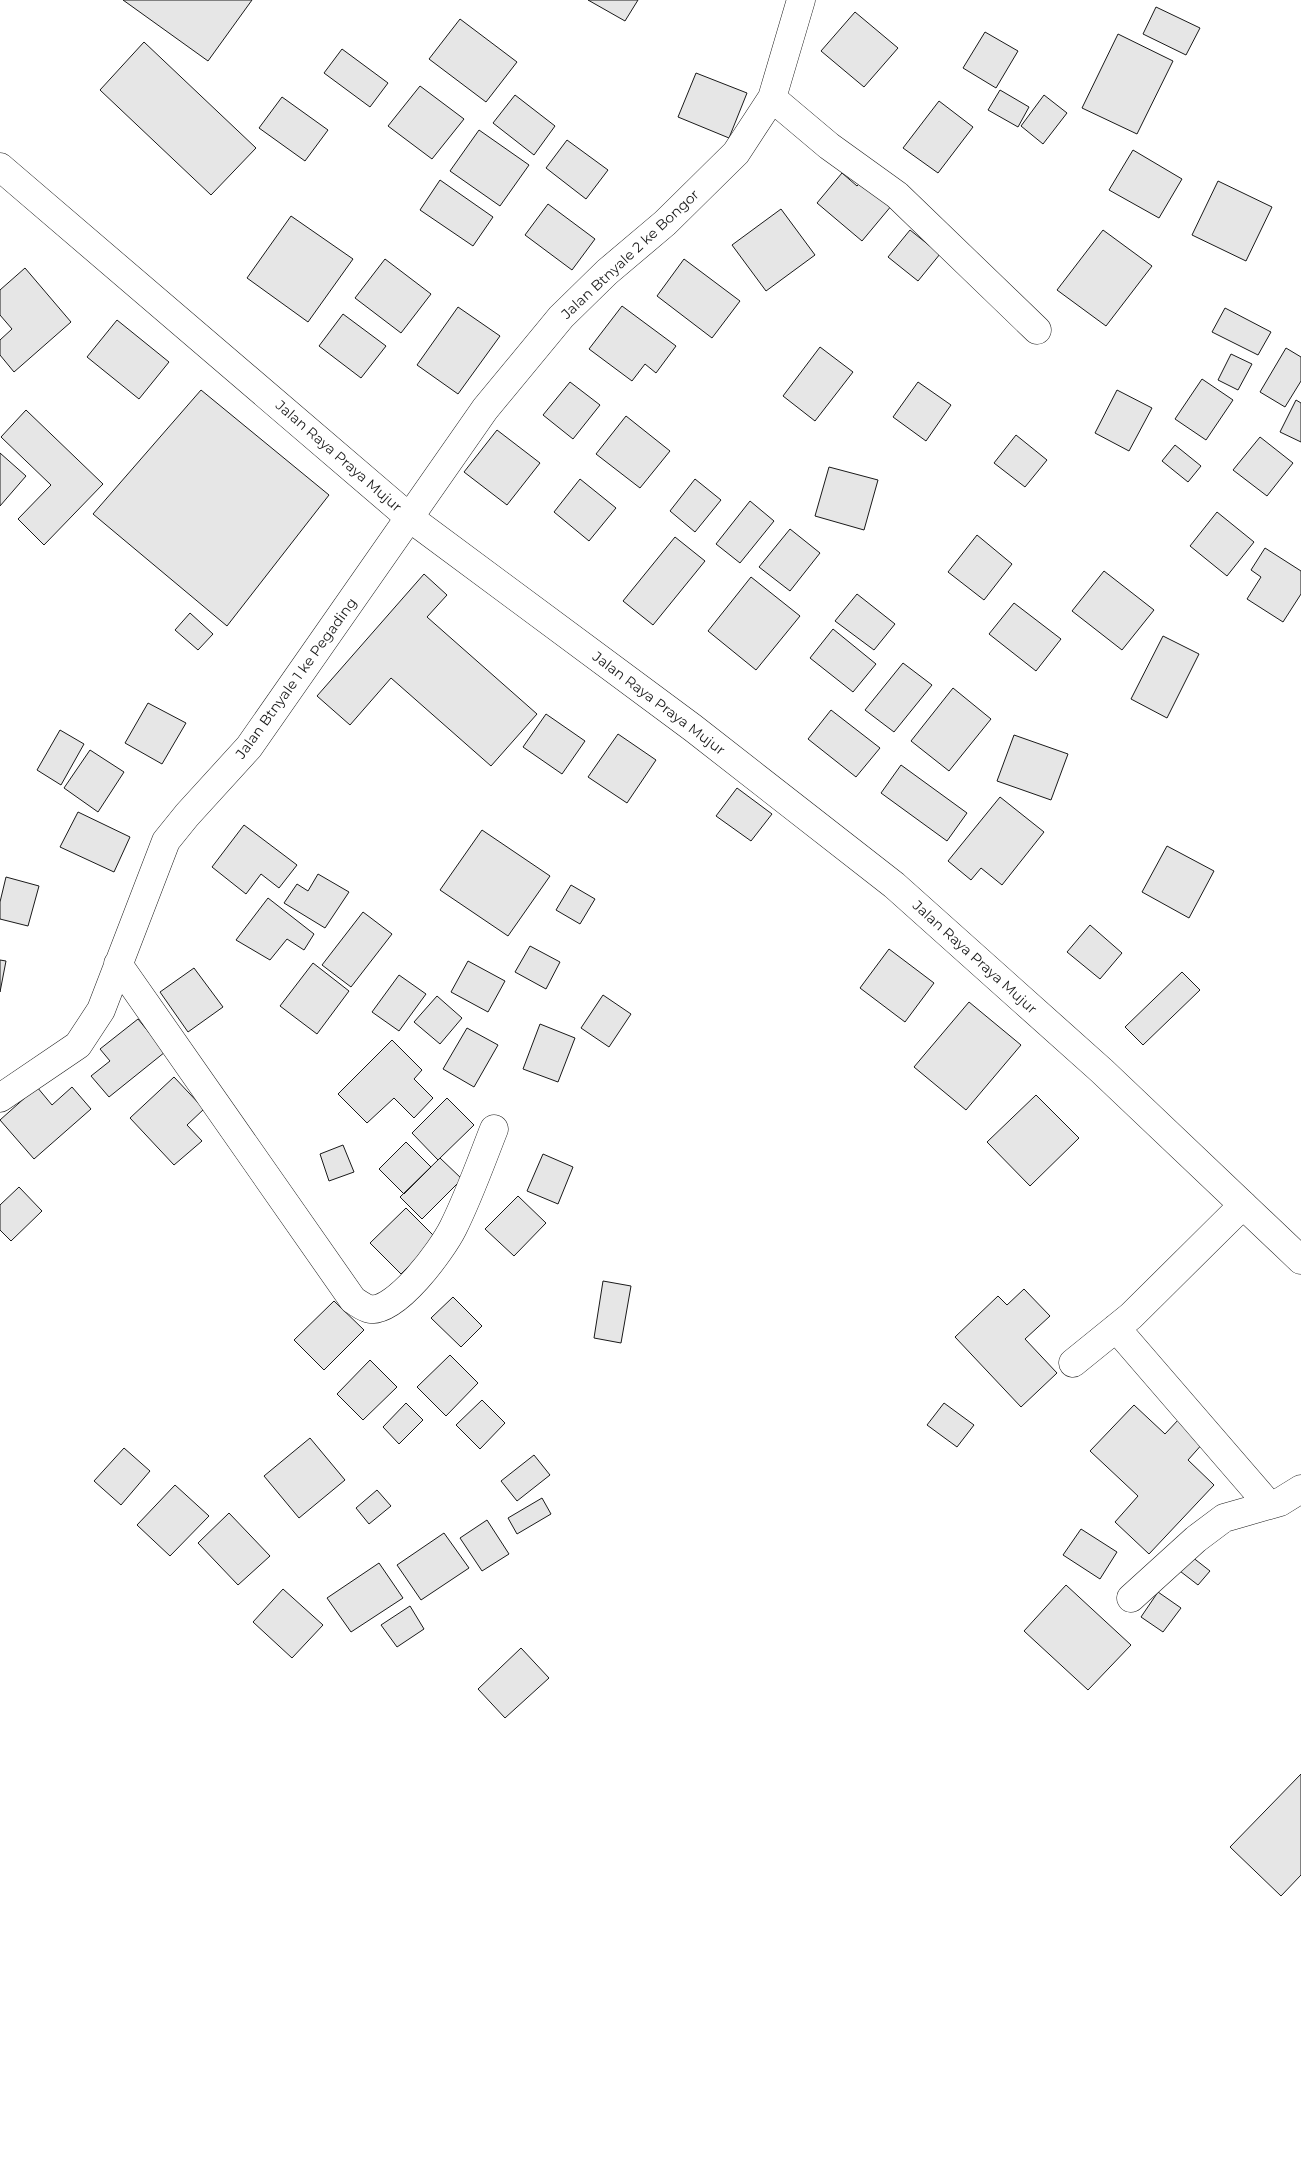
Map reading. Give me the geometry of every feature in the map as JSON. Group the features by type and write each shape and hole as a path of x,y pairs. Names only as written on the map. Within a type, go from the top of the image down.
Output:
{"street":[{"name":"Jalan Btnyale 2 ke Bongor","path":"410,518 485,409 561,317 607,272 665,222 736,154 772,98 801,0"},
{"path":"772,98 829,146 897,195 1037,330"},
{"name":"Jalan Raya Praya Mujur","path":"0,167 410,518 693,728 894,885 1102,1071 1301,1260"},
{"name":"Jalan Btnyale 1 ke Pegading","path":"0,1098 78,1045 101,1010 166,841 249,746 410,518"},
{"path":"118,964 353,1300 368,1309 376,1309 388,1305 416,1280 452,1230 494,1128"},
{"path":"1073,1363 1131,1316 1243,1205"},
{"path":"1116,1328 1269,1505"},
{"path":"1131,1598 1196,1539 1224,1518 1286,1499 1301,1489"}],"building":[{"path":"123,0 252,0 208,61"},
{"path":"588,0 638,0 625,21"},
{"path":"1156,7 1200,28 1186,55 1143,34"},
{"path":"855,12 898,48 864,87 821,51"},
{"path":"460,19 517,62 486,102 429,59"},
{"path":"985,32 1018,51 996,88 963,68"},
{"path":"1118,34 1173,61 1137,134 1082,108"},
{"path":"144,42 256,148 211,195 100,90"},
{"path":"342,49 388,83 370,107 324,73"},
{"path":"696,73 747,93 729,138 678,117"},
{"path":"420,86 464,119 432,159 388,126"},
{"path":"1000,90 1029,107 1018,127 988,110"},
{"path":"515,95 555,126 534,155 493,123"},
{"path":"1044,95 1067,113 1043,144 1021,126"},
{"path":"282,97 328,130 305,161 259,128"},
{"path":"939,101 973,127 938,173 903,148"},
{"path":"479,130 529,165 500,206 450,171"},
{"path":"567,140 608,170 586,199 546,168"},
{"path":"1133,150 1182,179 1159,218 1109,190"},
{"path":"842,173 857,186 863,180 892,205 862,241 817,203"},
{"path":"440,180 493,217 473,246 420,210"},
{"path":"1218,181 1272,207 1246,261 1192,235"},
{"path":"548,204 595,239 572,270 525,235"},
{"path":"781,209 815,255 766,291 732,245"},
{"path":"291,216 353,259 308,322 247,278"},
{"path":"910,230 940,254 918,281 888,257"},
{"path":"1103,230 1152,266 1106,326 1057,290"},
{"path":"385,259 431,294 401,333 355,298"},
{"path":"684,259 740,301 712,338 657,296"},
{"path":"25,268 71,322 14,372 0,355 0,340 12,329 0,315 0,290"},
{"path":"622,306 676,346 656,373 645,364 632,381 589,349"},
{"path":"458,307 500,336 458,394 417,365"},
{"path":"1225,308 1271,332 1258,355 1212,332"},
{"path":"343,314 386,346 361,378 319,346"},
{"path":"117,320 169,362 139,399 87,357"},
{"path":"820,347 853,372 815,421 783,396"},
{"path":"1286,348 1301,357 1301,381 1285,407 1260,392"},
{"path":"1231,354 1252,364 1238,390 1218,380"},
{"path":"1202,379 1233,400 1206,440 1175,419"},
{"path":"570,382 600,405 573,439 543,415"},
{"path":"918,382 951,405 926,441 893,417"},
{"path":"201,390 329,495 227,626 93,514"},
{"path":"1117,390 1152,408 1129,451 1095,433"},
{"path":"1296,400 1301,403 1301,442 1280,432"},
{"path":"26,410 103,484 44,545 18,519 51,485 1,437"},
{"path":"626,416 670,451 640,488 596,454"},
{"path":"497,430 540,463 507,505 464,472"},
{"path":"1016,435 1047,460 1025,487 994,463"},
{"path":"1260,437 1293,463 1267,496 1233,470"},
{"path":"1175,445 1201,466 1188,482 1162,461"},
{"path":"0,453 26,476 0,506"},
{"path":"829,467 878,480 864,530 815,516"},
{"path":"580,479 616,508 589,541 554,512"},
{"path":"695,479 721,500 695,532 670,511"},
{"path":"750,501 774,521 740,563 716,544"},
{"path":"1217,512 1254,542 1227,576 1190,546"},
{"path":"790,529 820,553 790,591 759,567"},
{"path":"977,535 1012,564 984,600 948,572"},
{"path":"675,537 705,561 653,625 623,601"},
{"path":"1265,548 1301,571 1301,594 1283,622 1247,599 1261,577 1251,570"},
{"path":"1104,571 1154,610 1122,650 1072,611"},
{"path":"424,574 447,595 427,617 537,714 491,766 391,678 350,725 317,696"},
{"path":"751,577 800,616 756,670 708,631"},
{"path":"857,594 895,624 874,650 835,621"},
{"path":"1014,603 1061,639 1036,671 989,634"},
{"path":"190,613 213,634 198,650 175,630"},
{"path":"833,629 876,664 853,692 810,658"},
{"path":"1163,636 1199,654 1167,718 1131,699"},
{"path":"903,663 932,685 894,732 865,710"},
{"path":"953,688 991,719 949,771 911,741"},
{"path":"148,703 186,723 162,764 125,743"},
{"path":"831,710 880,748 856,777 808,739"},
{"path":"546,714 585,741 562,774 523,747"},
{"path":"60,730 84,744 61,785 37,770"},
{"path":"618,734 656,760 627,803 588,777"},
{"path":"1014,735 1068,754 1051,800 997,781"},
{"path":"90,750 124,772 98,812 64,788"},
{"path":"901,765 967,813 947,841 881,793"},
{"path":"737,788 772,814 751,841 716,816"},
{"path":"1000,797 1044,832 1002,885 981,868 971,880 948,861"},
{"path":"78,812 130,837 114,872 60,847"},
{"path":"244,825 297,865 279,888 261,874 246,894 212,867"},
{"path":"482,830 550,876 508,936 440,890"},
{"path":"1167,846 1214,871 1189,918 1142,892"},
{"path":"318,874 349,892 325,928 284,903 297,884 308,891"},
{"path":"6,877 39,886 28,926 0,919 0,902"},
{"path":"571,885 595,899 580,924 556,910"},
{"path":"268,898 314,934 304,950 287,939 270,960 236,940"},
{"path":"363,912 392,934 351,987 322,965"},
{"path":"1090,925 1122,953 1100,979 1067,952"},
{"path":"530,946 560,962 546,989 515,972"},
{"path":"889,949 934,983 905,1022 860,988"},
{"path":"0,960 6,961 0,992"},
{"path":"468,961 505,981 488,1012 451,992"},
{"path":"313,963 349,991 317,1034 280,1006"},
{"path":"194,968 223,1007 188,1032 160,992"},
{"path":"1182,972 1200,990 1143,1045 1125,1027"},
{"path":"399,975 426,994 399,1031 372,1012"},
{"path":"603,995 631,1014 609,1047 581,1028"},
{"path":"437,996 462,1018 440,1044 414,1022"},
{"path":"969,1002 1021,1045 966,1110 914,1067"},
{"path":"138,1019 165,1052 109,1097 91,1076 110,1061 100,1049"},
{"path":"540,1024 575,1038 558,1082 523,1069"},
{"path":"467,1028 498,1045 474,1087 443,1069"},
{"path":"392,1040 422,1070 414,1079 433,1098 414,1118 394,1098 367,1123 338,1094"},
{"path":"174,1077 204,1109 187,1125 202,1141 174,1165 130,1118"},
{"path":"37,1087 52,1105 72,1087 91,1109 34,1159 0,1120"},
{"path":"1036,1095 1079,1138 1030,1186 987,1142"},
{"path":"447,1098 474,1125 438,1160 412,1133"},
{"path":"406,1142 431,1167 404,1194 379,1169"},
{"path":"343,1145 354,1172 329,1181 320,1154"},
{"path":"543,1154 573,1167 558,1204 527,1191"},
{"path":"440,1158 462,1179 422,1219 400,1197"},
{"path":"19,1187 42,1211 11,1241 0,1230 0,1205"},
{"path":"518,1196 546,1223 514,1256 485,1229"},
{"path":"406,1208 437,1239 401,1274 370,1243"},
{"path":"603,1281 631,1286 621,1343 594,1338"},
{"path":"1024,1289 1050,1316 1025,1339 1057,1373 1021,1407 955,1337 998,1296 1007,1305"},
{"path":"453,1297 482,1326 461,1347 431,1318"},
{"path":"334,1301 364,1330 324,1370 294,1340"},
{"path":"450,1355 478,1383 446,1416 417,1387"},
{"path":"370,1360 397,1387 363,1420 337,1394"},
{"path":"482,1400 505,1423 480,1449 456,1425"},
{"path":"406,1403 423,1420 399,1444 383,1427"},
{"path":"944,1403 974,1425 957,1447 927,1425"},
{"path":"1134,1405 1165,1434 1179,1419 1204,1442 1188,1460 1214,1485 1149,1554 1115,1522 1138,1496 1090,1451"},
{"path":"310,1438 345,1480 299,1518 264,1476"},
{"path":"124,1448 150,1471 121,1505 94,1481"},
{"path":"534,1455 550,1475 517,1501 501,1481"},
{"path":"175,1485 209,1516 170,1556 137,1525"},
{"path":"377,1490 391,1506 369,1524 356,1508"},
{"path":"542,1498 551,1514 517,1534 508,1518"},
{"path":"229,1513 270,1556 238,1585 198,1543"},
{"path":"487,1520 509,1554 482,1571 460,1538"},
{"path":"1081,1529 1117,1552 1100,1579 1063,1555"},
{"path":"444,1533 469,1568 421,1600 397,1565"},
{"path":"1187,1553 1210,1571 1198,1585 1176,1568"},
{"path":"379,1563 403,1598 351,1632 327,1598"},
{"path":"1066,1585 1131,1645 1088,1690 1024,1631"},
{"path":"283,1589 323,1625 292,1658 253,1622"},
{"path":"1158,1592 1181,1608 1163,1632 1141,1617"},
{"path":"410,1606 424,1629 397,1647 381,1625"},
{"path":"521,1648 549,1678 505,1718 478,1689"},
{"path":"1301,1774 1301,1875 1281,1896 1230,1847"}]}
